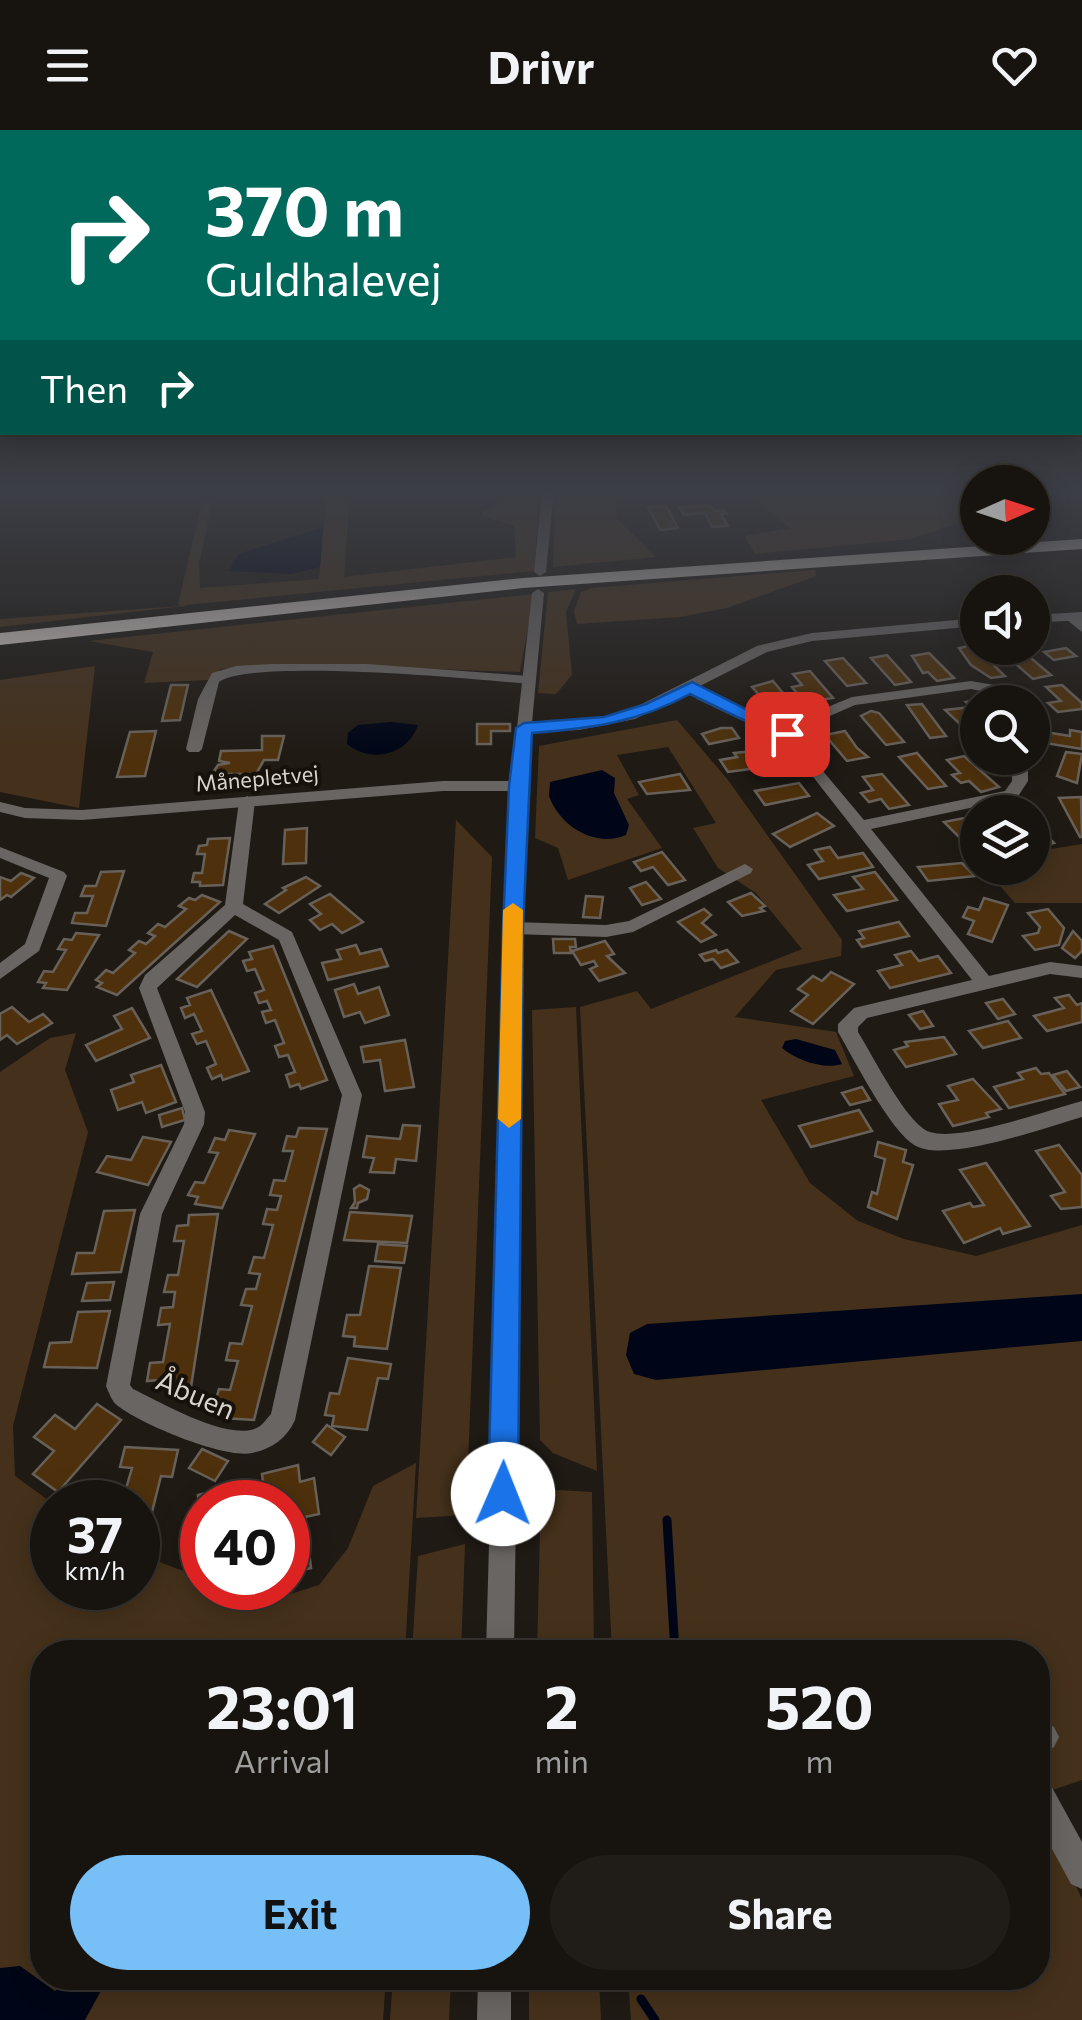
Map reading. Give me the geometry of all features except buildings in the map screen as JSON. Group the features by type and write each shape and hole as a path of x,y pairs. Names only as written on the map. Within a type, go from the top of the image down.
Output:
{"highway":[{"path":"0,639 606,577"}],"street":[{"path":"500,1640 518,786 538,593"},
{"path":"1050,619 1078,620"},
{"path":"524,728 606,722 652,708 762,649 812,638 960,624"},
{"path":"194,749 210,686 216,677 232,672 320,668 529,680"},
{"path":"692,686 702,696 782,731 984,982"},
{"path":"782,731 847,703 960,688"},
{"path":"860,826 1011,795 1018,790 1019,775"},
{"name":"Månepletvej","path":"0,807 25,813 82,815 443,786 518,786"},
{"path":"234,907 247,802"},
{"path":"0,852 58,876 33,946 0,973"},
{"path":"513,928 606,931 633,926 744,868"},
{"name":"Åbuen","path":"234,907 286,936 352,1095 282,1420 266,1439 242,1444 195,1429 124,1397 118,1386 150,1214 194,1124 195,1112 148,988 152,980 234,907"},
{"path":"1082,972 1060,967 984,982 862,1013 848,1024 850,1040 904,1123 924,1140 947,1144 1082,1108"},
{"path":"1050,1815 1082,1873"},
{"path":"494,2020 495,1990"}],"shaded area":[{"path":"184,577 200,577 200,588 319,577 471,577 0,627 0,619 181,606 178,604"},
{"path":"726,577 813,577 727,608 680,617 577,624 574,611 581,592"},
{"path":"576,589 566,612 572,675 556,694 538,693 548,592"},
{"path":"534,594 520,672 294,664 221,669 208,680 144,683 153,652 89,641"},
{"path":"95,666 79,808 0,792 0,680"},
{"path":"677,720 728,780 842,940 841,956 776,970 735,1017 836,1032 854,1076 761,1100 810,1183 858,1221 904,1239 976,1256 1082,1225 1082,1780 1050,1791 1050,1640 611,1640 580,1007 637,991 651,1009 802,949 756,893 718,868 693,828 716,823 668,747 617,755 639,795 627,799 662,848 568,880 558,848 535,838 539,746"},
{"path":"456,820 492,857 466,1515 416,1518"},
{"path":"1082,844 1082,903 1015,903 999,885 1050,885 1050,849"},
{"path":"576,1007 597,1471 553,1453 540,1440 532,1010"},
{"path":"76,1033 65,1070 88,1132 13,1426 15,1476 30,1487 30,1610 160,1610 160,1562 180,1570 180,1610 310,1610 310,1588 319,1585 348,1548 373,1486 416,1463 406,1640 30,1640 30,1990 385,1990 383,2020 0,2020 0,1072 50,1038"},
{"path":"541,1489 592,1492 594,1640 537,1640"},
{"path":"465,1544 461,1640 413,1640 418,1556"},
{"path":"1050,1831 1082,1899 1082,2020 631,2020 629,1990 1050,1990"},
{"path":"392,1990 450,1990 449,2020 390,2020"},
{"path":"529,1990 600,1990 601,2020 529,2020"}],"water":[{"path":"358,725 418,725 406,743 388,753 367,754 347,744 348,733"},
{"path":"602,770 615,778 614,793 629,825 626,835 603,839 580,832 561,817 549,796 550,782"},
{"path":"796,1039 835,1050 842,1064 811,1063 782,1048 785,1041"},
{"path":"1082,1294 1082,1341 656,1380 634,1374 626,1355 630,1333 647,1324"},
{"path":"20,1966 30,1973 30,1990 101,1990 85,2020 0,2020 0,1968"}],"waterway":[{"path":"667,1520 674,1640"},
{"path":"641,1999 655,2020"}],"slow traffic":[{"path":"509,1119 513,910"}],"route":[{"path":"503,1494 513,928 524,728 606,722 652,708 692,686 702,696 787,734"}]}
